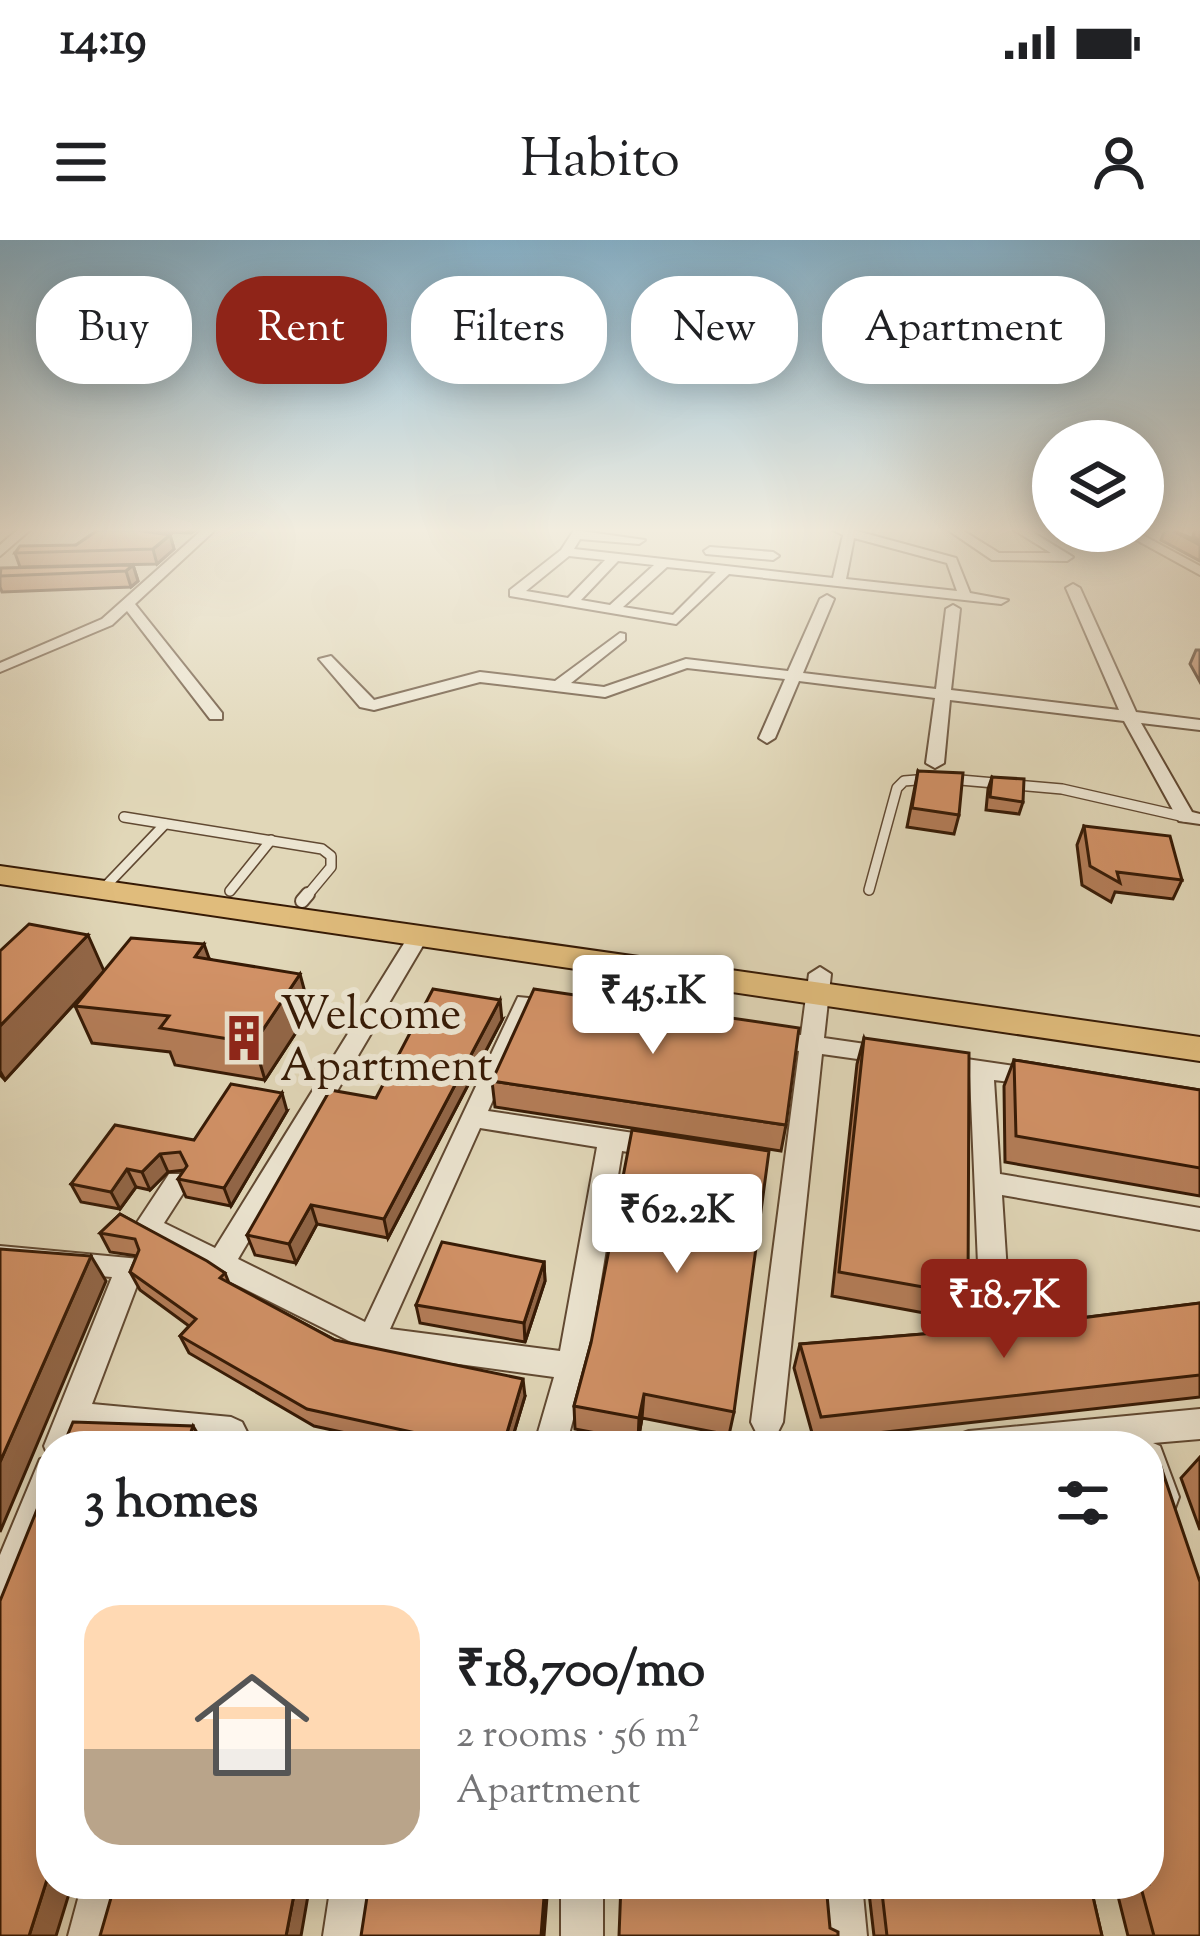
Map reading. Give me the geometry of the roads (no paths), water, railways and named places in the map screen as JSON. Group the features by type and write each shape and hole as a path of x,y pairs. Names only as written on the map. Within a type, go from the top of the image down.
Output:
{"main road":[{"path":"0,858 418,937 1200,1028"},
{"path":"0,875 230,891 302,901 1200,1049"}],"street":[{"path":"0,668 107,622 122,609"},
{"path":"132,609 216,716"},
{"path":"607,609 676,620 687,609"},
{"path":"767,738 822,609"},
{"path":"935,763 953,609"},
{"path":"1078,609 1131,719 1192,818"},
{"path":"557,687 620,638"},
{"path":"0,647 47,649"},
{"path":"326,659 366,704 374,705 479,677 605,692 680,663 1200,725"},
{"path":"221,1263 418,937"},
{"path":"767,1422 782,1166 818,985"},
{"path":"371,1339 526,1002 597,1012"},
{"path":"739,1033 1070,1082"},
{"path":"982,1070 996,1334"},
{"path":"472,1118 679,1150"},
{"path":"554,1431 572,1366 611,1139"},
{"path":"178,1181 146,1227 371,1339 572,1366"},
{"path":"986,1182 1200,1219"},
{"path":"0,1257 130,1267 66,1431"},
{"path":"773,1348 818,1346"},
{"path":"1164,1437 1200,1424"},
{"path":"1164,1500 1171,1519"},
{"path":"0,1598 36,1508"},
{"path":"88,1936 99,1899"},
{"path":"344,1936 350,1899"},
{"path":"582,1899 582,1936"},
{"path":"842,1899 846,1936"}],"lane":[{"path":"869,890 904,781 1044,787 1192,818"},
{"path":"124,818 271,840 331,856 331,867 302,901"},
{"path":"109,882 164,824"},
{"path":"230,891 271,840"}],"place":[{"name":"Welcome Apartment","path":"244,1038"}]}
